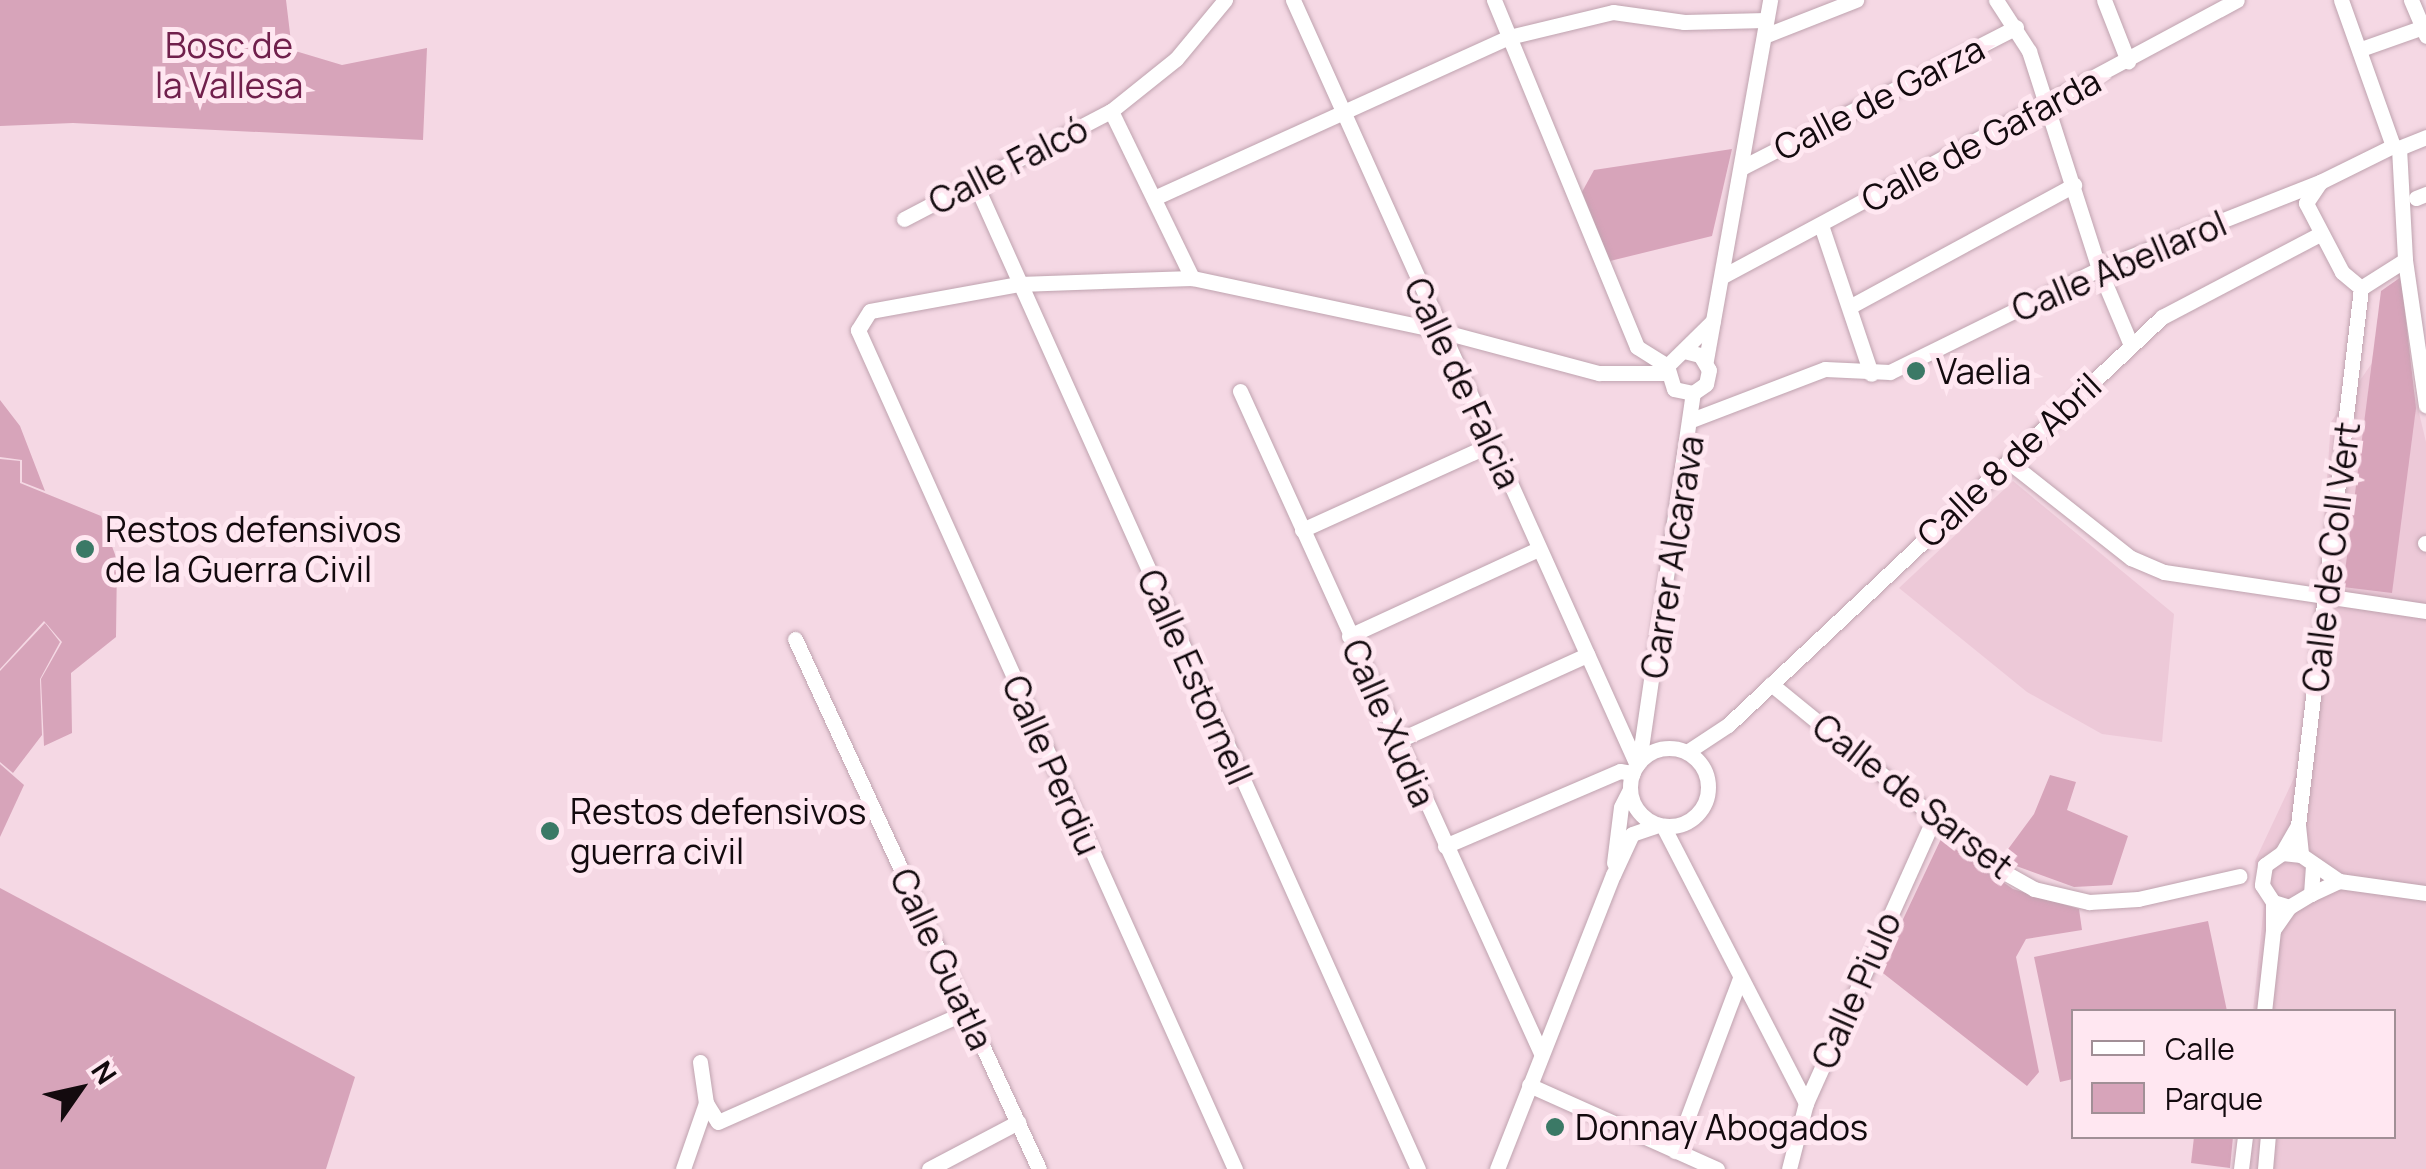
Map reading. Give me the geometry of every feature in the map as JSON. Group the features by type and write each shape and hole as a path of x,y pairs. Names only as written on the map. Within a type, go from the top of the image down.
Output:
{"street":[{"name":"Calle Falcó","path":"904,219 1111,111 1176,59 1225,0"},
{"name":"Calle de Falcia","path":"1293,0 1437,330 1587,655 1635,772"},
{"path":"1494,0 1637,346 1666,370 1674,389 1693,393 1709,377 1706,360 1770,0"},
{"path":"1154,198 1509,37 1614,12 1765,28 1856,0"},
{"path":"1996,0 2016,27 2048,107 2099,268 2131,345"},
{"path":"2104,0 2128,61"},
{"path":"2341,0 2396,147 2405,260 2426,404"},
{"path":"2361,49 2425,30 2411,0"},
{"name":"Calle de Gafarda","path":"1723,276 2048,107 2234,1"},
{"name":"Calle de Garza","path":"1741,168 2016,27"},
{"path":"1111,111 1192,278"},
{"name":"Calle Abellarol","path":"1694,419 1825,370 1890,372 2099,268 2426,137"},
{"path":"2320,182 2306,203 2318,234 2342,272 2361,288 2405,260"},
{"name":"Calle Estornell","path":"976,183 1418,1169"},
{"path":"1850,306 2074,185"},
{"path":"1821,225 1870,374"},
{"name":"Calle 8 de Abril","path":"1688,752 1728,724 2162,316 2318,234"},
{"path":"1019,284 1192,278 1437,330 1599,373 1666,370 1716,318"},
{"name":"Calle Perdiu","path":"1019,284 870,312 858,330 868,361 1235,1169"},
{"name":"Calle de Coll Vert","path":"2301,856 2298,826 2361,288"},
{"path":"1684,351 1706,360"},
{"name":"Calle Xudia","path":"1240,391 1542,1053"},
{"name":"Carrer Alcarava","path":"1612,875 1621,807 1635,772 1646,721 1694,419 1693,393"},
{"path":"1302,530 1492,444"},
{"path":"2008,462 2131,558 2164,572 2426,611"},
{"path":"1349,636 1538,549"},
{"name":"Calle Guatla","path":"796,638 1039,1169"},
{"path":"1397,742 1587,655"},
{"name":"Calle de Sarset","path":"1771,684 2008,874 2034,888 2089,902 2138,899 2240,876 2265,865"},
{"name":"Carrer Alcarava","path":"1646,721 1664,748"},
{"name":"Calle 8 de Abril","path":"1701,764 1728,724"},
{"path":"1445,846 1620,772 1635,772 1664,748 1688,752 1701,764 1709,787 1701,811 1680,825 1660,825"},
{"path":"1635,772 1639,811 1660,825 1806,1103"},
{"name":"Calle Piulo","path":"1789,1169 1806,1103 1935,816"},
{"name":"Carrer Alcarava","path":"1498,1169 1612,875 1632,834 1660,825"},
{"name":"Calle de Coll Vert","path":"2282,853 2298,826"},
{"path":"2262,885 2265,865 2282,853 2301,856 2313,868 2339,881 2426,893"},
{"path":"2312,894 2313,868"},
{"path":"2240,876 2262,885 2281,904"},
{"path":"2281,904 2339,881"},
{"path":"2266,1006 2273,930 2281,904"},
{"path":"1675,1150 1740,978"},
{"path":"700,1062 706,1103 718,1122 966,1012"},
{"path":"1529,1086 1717,1169"},
{"path":"683,1169 706,1103"},
{"path":"929,1169 1018,1122"},
{"path":"2240,1169 2245,1139"},
{"path":"2264,1169 2268,1139"}],"shaded area":[{"path":"2404,350 2426,442 2426,1169 2242,1169 2242,1139 2396,1139 2396,1009 2253,1009 2264,905 2255,861 2308,748 2331,422 2379,353"},
{"path":"2013,481 2174,614 2162,742 2102,734 2027,692 1899,588"}],"green space":[{"name":"Bosc de la Vallesa","path":"0,0 286,0 292,50 342,65 427,48 423,140 73,123 0,126"},
{"path":"1732,149 1712,236 1610,261 1582,192 1594,170"},
{"path":"2401,277 2416,408 2392,593 2343,587 2381,291"},
{"path":"0,400 20,426 45,491 22,482 22,460 0,457"},
{"path":"0,459 20,461 20,483 101,516 117,560 116,637 71,673 72,733 44,746 41,679 62,642 44,621 0,669"},
{"path":"45,623 60,642 40,679 42,735 13,773 0,762 0,671"},
{"path":"0,764 24,785 0,837"},
{"path":"2050,775 2076,782 2067,810 2128,836 2112,885 2074,887 2000,860 2034,814"},
{"path":"1941,839 2013,889 2079,909 2082,930 2026,939 2016,957 2039,1072 2027,1086 1879,970"},
{"path":"0,888 355,1077 326,1169 0,1169"},
{"path":"2208,921 2227,1009 2071,1009 2071,1079 2060,1082 2034,957"},
{"path":"2194,1139 2233,1139 2230,1168 2191,1163"}],"place":[{"name":"Vaelia","path":"1916,371"},
{"name":"Restos defensivos de la Guerra Civil","path":"85,549"},
{"name":"Restos defensivos guerra civil","path":"550,831"},
{"name":"Donnay Abogados","path":"1555,1127"}]}
